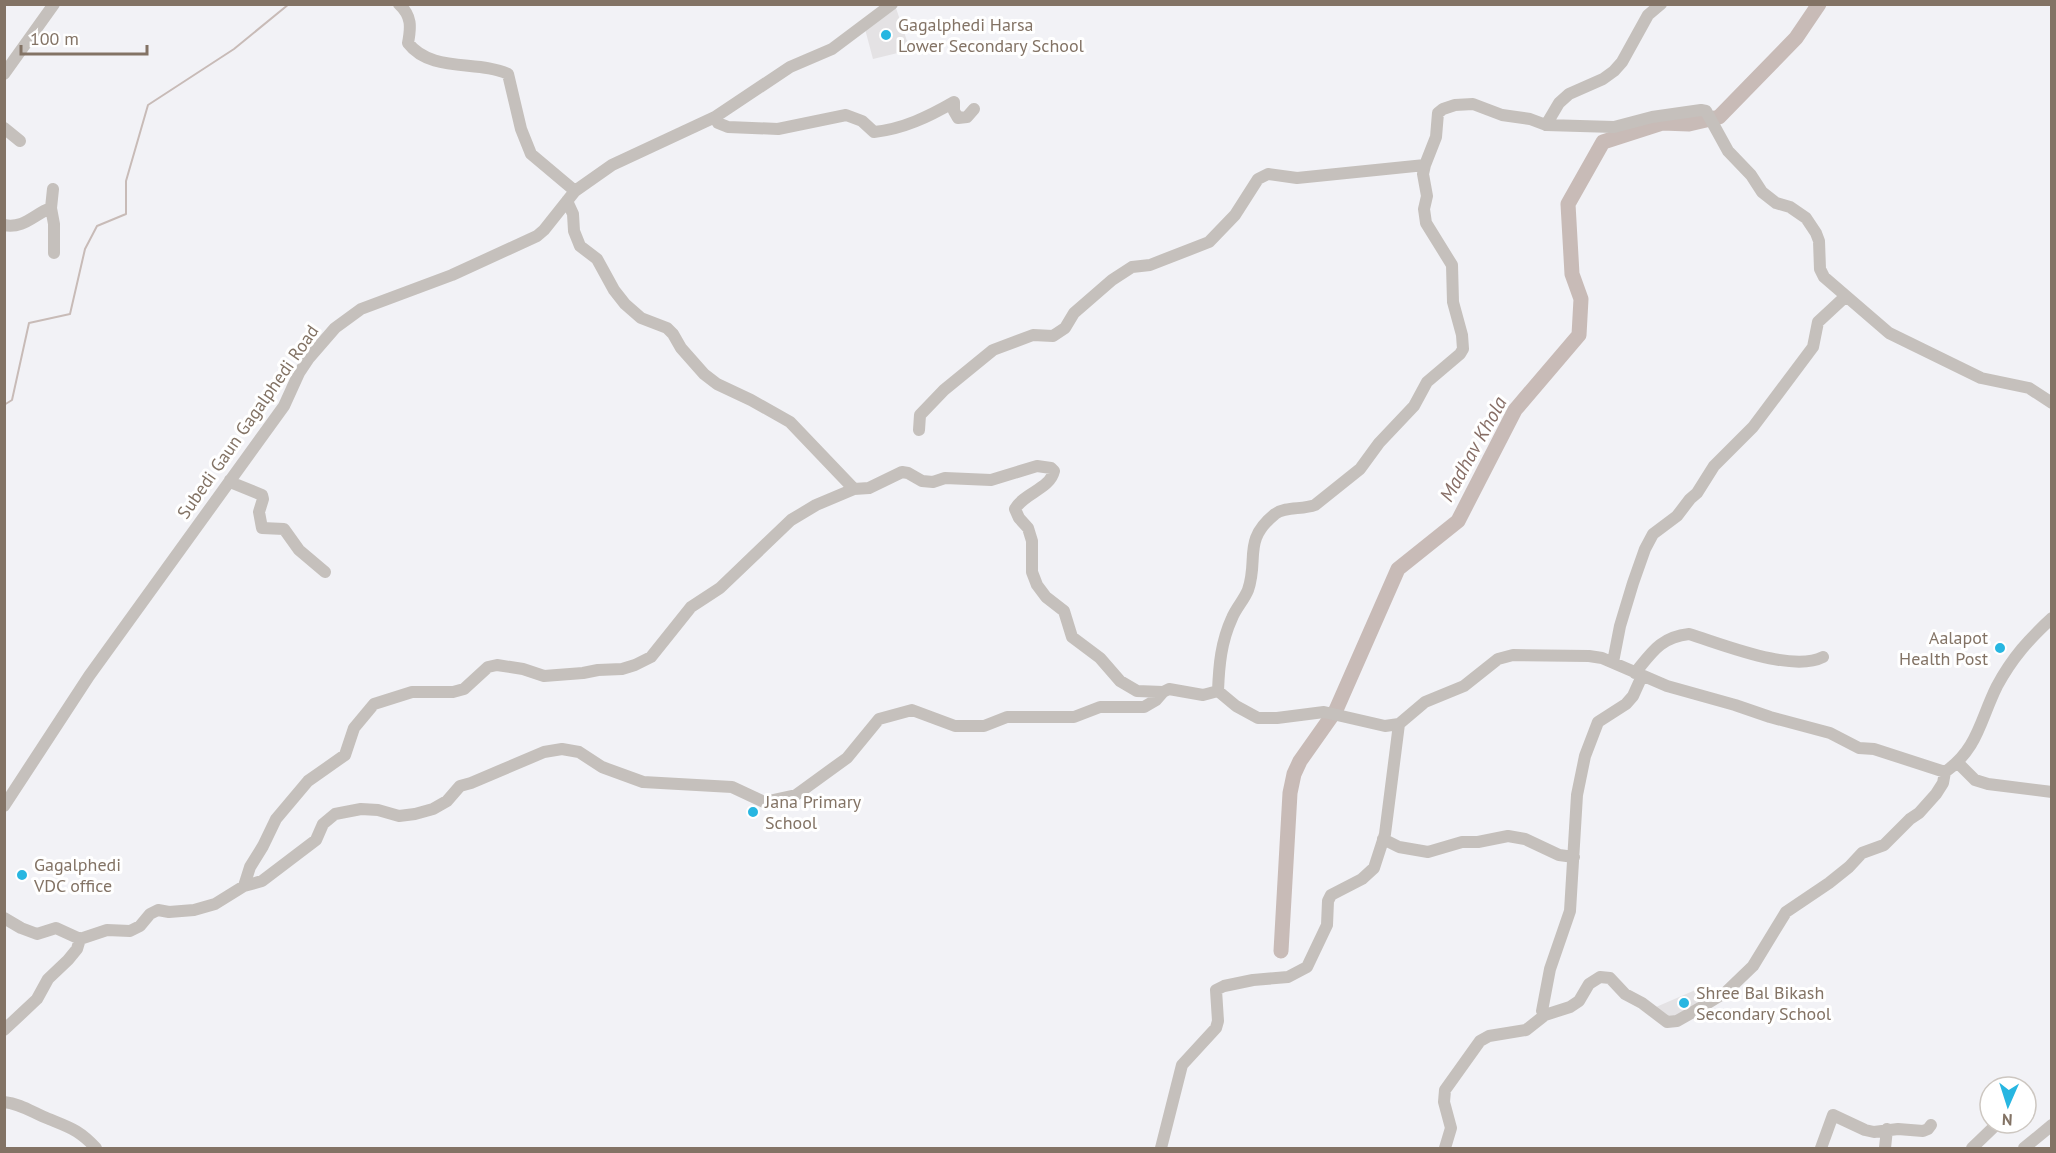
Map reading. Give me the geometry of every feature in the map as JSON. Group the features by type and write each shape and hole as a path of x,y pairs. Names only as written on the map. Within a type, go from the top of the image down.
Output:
{"street":[{"path":"4,74 54,4"},
{"path":"399,4 409,15 411,29 408,43 414,50 452,65 499,69 508,74 521,129 531,154 571,196 574,231 580,246 597,259 614,290 625,304 641,318 667,328 704,374 717,384 790,422 854,489"},
{"name":"Subedi Gaun Gagalphedi Road","path":"4,806 88,676 284,406 299,373 335,328 361,309 452,275 537,236 571,196 620,161 715,117 790,67 832,49 892,4"},
{"path":"1546,125 1559,103 1569,94 1603,79 1614,71 1622,62 1648,15 1661,4"},
{"path":"715,117 718,123 728,127 778,129 846,115 862,121 874,132 891,130 926,117 954,102 954,111 958,118 967,117 974,109"},
{"path":"1218,691 1219,663 1224,637 1250,582 1254,538 1278,512 1315,505 1360,469 1379,443 1414,406 1427,382 1463,349 1453,302 1452,265 1426,223 1424,209 1427,196 1423,174 1436,137 1438,113 1443,109 1455,105 1473,104 1502,115 1530,119 1546,125 1614,127 1652,117 1706,111 1728,151 1751,175 1762,192 1776,203 1790,207 1806,218 1816,232 1820,241 1820,269 1824,277 1889,333 1981,378 2029,388 2052,403"},
{"path":"4,128 20,141"},
{"path":"919,430 920,416 944,390 993,350 1033,335 1053,336 1065,328 1074,313 1112,280 1132,267 1150,265 1209,242 1235,215 1258,179 1268,174 1297,178 1425,165"},
{"path":"53,189 51,208 54,253"},
{"path":"5,225 23,224 51,208"},
{"path":"1613,662 1620,626 1640,561 1649,541 1659,528 1677,516 1702,487 1714,466 1753,427 1813,347 1818,322 1846,296"},
{"path":"244,886 250,867 276,819 308,781 345,755 348,739 354,728 374,704 412,692 464,690 488,667 497,665 523,669 544,676 622,669 635,665 651,657 691,607 720,588 791,520 816,505 854,489 869,488 902,472 922,482 933,482 945,478 991,480 1037,466 1051,468 1054,471 1049,481 1025,497 1015,509 1028,528 1032,541 1032,572 1037,585 1046,597 1064,611 1072,637 1100,658 1120,681 1137,691 1163,692"},
{"path":"230,480 262,495 259,512 262,528 284,529 299,550 325,572"},
{"path":"1445,1149 1451,1128 1444,1102 1445,1090 1480,1041 1490,1036 1526,1030 1545,1016 1575,1005 1589,984 1600,977 1610,978 1625,994 1672,1023 1726,992 1753,966 1786,912 1829,883 1862,853 1884,845 1936,794 1943,783 1945,772 1958,763 1970,749 1997,686 2024,644 2052,618"},
{"path":"1545,1016 1542,1011 1550,969 1570,911 1576,795 1598,722 1626,704 1633,696 1639,675 1662,642 1679,635 1689,634 1771,659 1806,662 1823,657"},
{"path":"1218,691 1236,706 1258,718 1324,712 1385,726 1399,724 1425,702 1464,686 1498,659 1506,656 1576,655 1602,658 1667,686 1830,733 1859,748 1874,749 1945,772"},
{"path":"4,918 31,932 37,933 56,928 80,939 107,930 130,931 140,926 150,914 159,910 169,912 194,910 215,904 244,886 262,881 303,852 316,840 323,824 335,814 362,809 378,810 399,816 433,809 447,801 460,786 544,752 562,749 579,752 602,767 642,782 732,787 764,802 796,795 847,758 879,719 912,710 955,726 984,726 1007,717 1074,717 1100,707 1144,707 1169,689 1203,695 1218,691"},
{"path":"1161,1149 1182,1065 1216,1028 1218,1020 1216,990 1252,980 1288,977 1307,967 1327,925 1328,901 1331,896 1368,875 1374,868 1383,839 1399,724"},
{"path":"1958,763 1975,780 1988,784 2052,792"},
{"path":"1383,839 1399,847 1428,852 1462,842 1483,842 1508,836 1525,840 1559,855 1574,857"},
{"path":"4,1030 37,999 48,979 68,960 80,939"},
{"path":"4,1101 63,1123 84,1136 96,1149"},
{"path":"1821,1149 1833,1114 1874,1132 1887,1129 1923,1131 1931,1125"},
{"path":"2024,1149 2052,1125"},
{"path":"1885,1149 1887,1129"},
{"path":"1972,1149 1986,1135"}],"shaded area":[{"name":"Gagalphedi Harsa Lower Secondary School","path":"895,5 910,50 873,59 865,29"},
{"name":"Shree Bal Bikash Secondary School","path":"1700,988 1707,999 1671,1022 1656,1007"}],"waterway":[{"path":"4,405 12,400 29,323 70,314 85,249 97,226 126,214 126,181 148,105 234,49 289,4"},
{"name":"Madhav Khola","path":"1281,951 1290,793 1294,774 1300,761 1336,710 1398,569 1458,521 1515,410 1579,335 1581,299 1572,274 1568,204 1603,142 1662,123 1689,124 1719,117 1796,38 1819,4"}],"place":[{"name":"Gagalphedi Harsa Lower Secondary School","path":"886,35"},
{"name":"Aalapot Health Post","path":"2000,648"},
{"name":"Jana Primary School","path":"753,812"},
{"name":"Gagalphedi VDC office","path":"22,875"},
{"name":"Shree Bal Bikash Secondary School","path":"1684,1003"}]}
